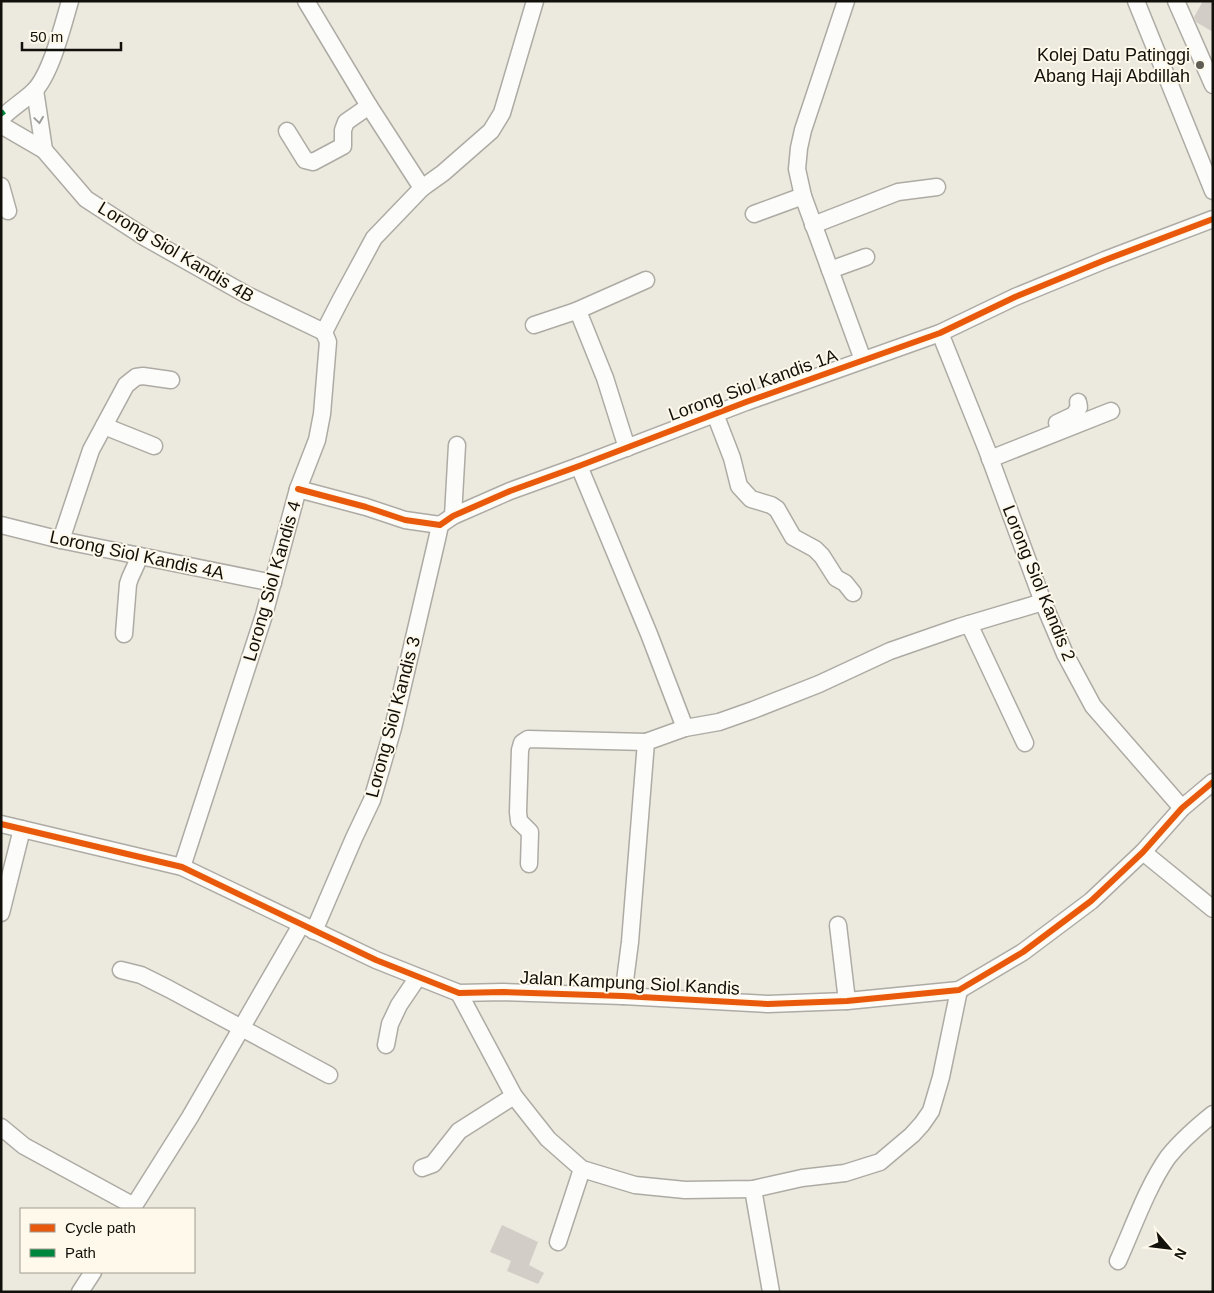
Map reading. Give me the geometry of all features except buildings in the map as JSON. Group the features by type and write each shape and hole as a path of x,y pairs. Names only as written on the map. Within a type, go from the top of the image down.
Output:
{"street":[{"path":"1,118 35,90 50,64 70,1"},
{"path":"306,1 369,106 422,188"},
{"path":"324,332 374,238 422,188 443,173 491,131 502,113 535,1"},
{"path":"846,1 803,130 799,148 798,169 803,196 863,360"},
{"path":"1136,1 1209,168 1213,191"},
{"path":"1176,1 1213,85"},
{"path":"35,90 44,150"},
{"path":"287,131 305,160 313,162 343,146 343,130 346,122 369,106"},
{"path":"1,125 44,150"},
{"name":"Lorong Siol Kandis 4B","path":"44,150 86,198 146,238 247,295 324,332"},
{"path":"1,186 8,211"},
{"path":"813,225 898,192 937,187"},
{"path":"754,214 803,196"},
{"name":"Lorong Siol Kandis 1A","path":"446,520 510,491 715,414 940,333 1015,297 1213,219"},
{"path":"830,270 866,257"},
{"path":"534,325 576,311 646,280"},
{"path":"576,311 580,316 605,378 627,448"},
{"name":"Lorong Siol Kandis 4","path":"182,867 264,615 298,489 321,425 328,342 324,332"},
{"name":"Lorong Siol Kandis 2","path":"940,333 1043,602 1065,654 1093,706 1182,808"},
{"path":"61,540 91,450 126,385 136,377 143,376 170,380"},
{"path":"988,455 1068,418 1077,411 1079,407 1078,402"},
{"path":"988,455 1111,411"},
{"path":"715,414 732,458 739,486 751,499 771,505 777,509 793,537 815,548 836,578 845,583 853,593"},
{"path":"104,426 154,446"},
{"name":"Lorong Siol Kandis 3","path":"133,1208 190,1117 242,1028 308,928 372,800 393,728 437,539 446,520 457,445"},
{"path":"578,466 649,634 685,728"},
{"path":"298,489 406,520 446,520"},
{"name":"Lorong Siol Kandis 4A","path":"1,526 273,583"},
{"path":"124,634 128,584 140,556"},
{"path":"529,864 530,832 519,821 518,812 520,750 522,743 528,739 646,742 685,728 719,722 818,684 890,651 969,624 1043,602"},
{"path":"969,624 1025,743"},
{"path":"623,996 630,942 646,742"},
{"name":"Jalan Kampung Siol Kandis","path":"1,824 182,867 376,960 459,993 503,992 623,996 768,1004 847,1001 959,990 1023,952 1091,901 1143,852 1182,808 1213,782"},
{"path":"1,913 22,830"},
{"path":"1143,852 1213,909"},
{"path":"838,925 847,1001"},
{"path":"121,970 141,975 329,1075"},
{"path":"386,1045 390,1024 399,1005 418,976"},
{"path":"459,993 514,1096 548,1139 582,1169 635,1185 685,1190 753,1189 802,1178 845,1173 880,1162 912,1135 930,1111 941,1077 959,990"},
{"path":"422,1168 433,1164 459,1131 514,1096"},
{"path":"1118,1261 1154,1182 1169,1156 1197,1126 1213,1114"},
{"path":"1,1127 24,1146 133,1208"},
{"path":"558,1242 582,1169"},
{"path":"753,1189 771,1292"},
{"path":"80,1292 92,1273"}],"marked path":[{"path":"1,111 4,115"}],"cycle path":[{"path":"298,489 366,507 405,520 440,525 453,516 510,491 746,402 940,333 1015,297 1213,219"},
{"path":"1,824 182,867 376,960 459,993 503,992 623,996 768,1004 847,1001 959,990 1023,952 1091,901 1143,852 1182,808 1213,782"}],"place":[{"name":"Kolej Datu Patinggi Abang Haji Abdillah","path":"1200,65"}]}
